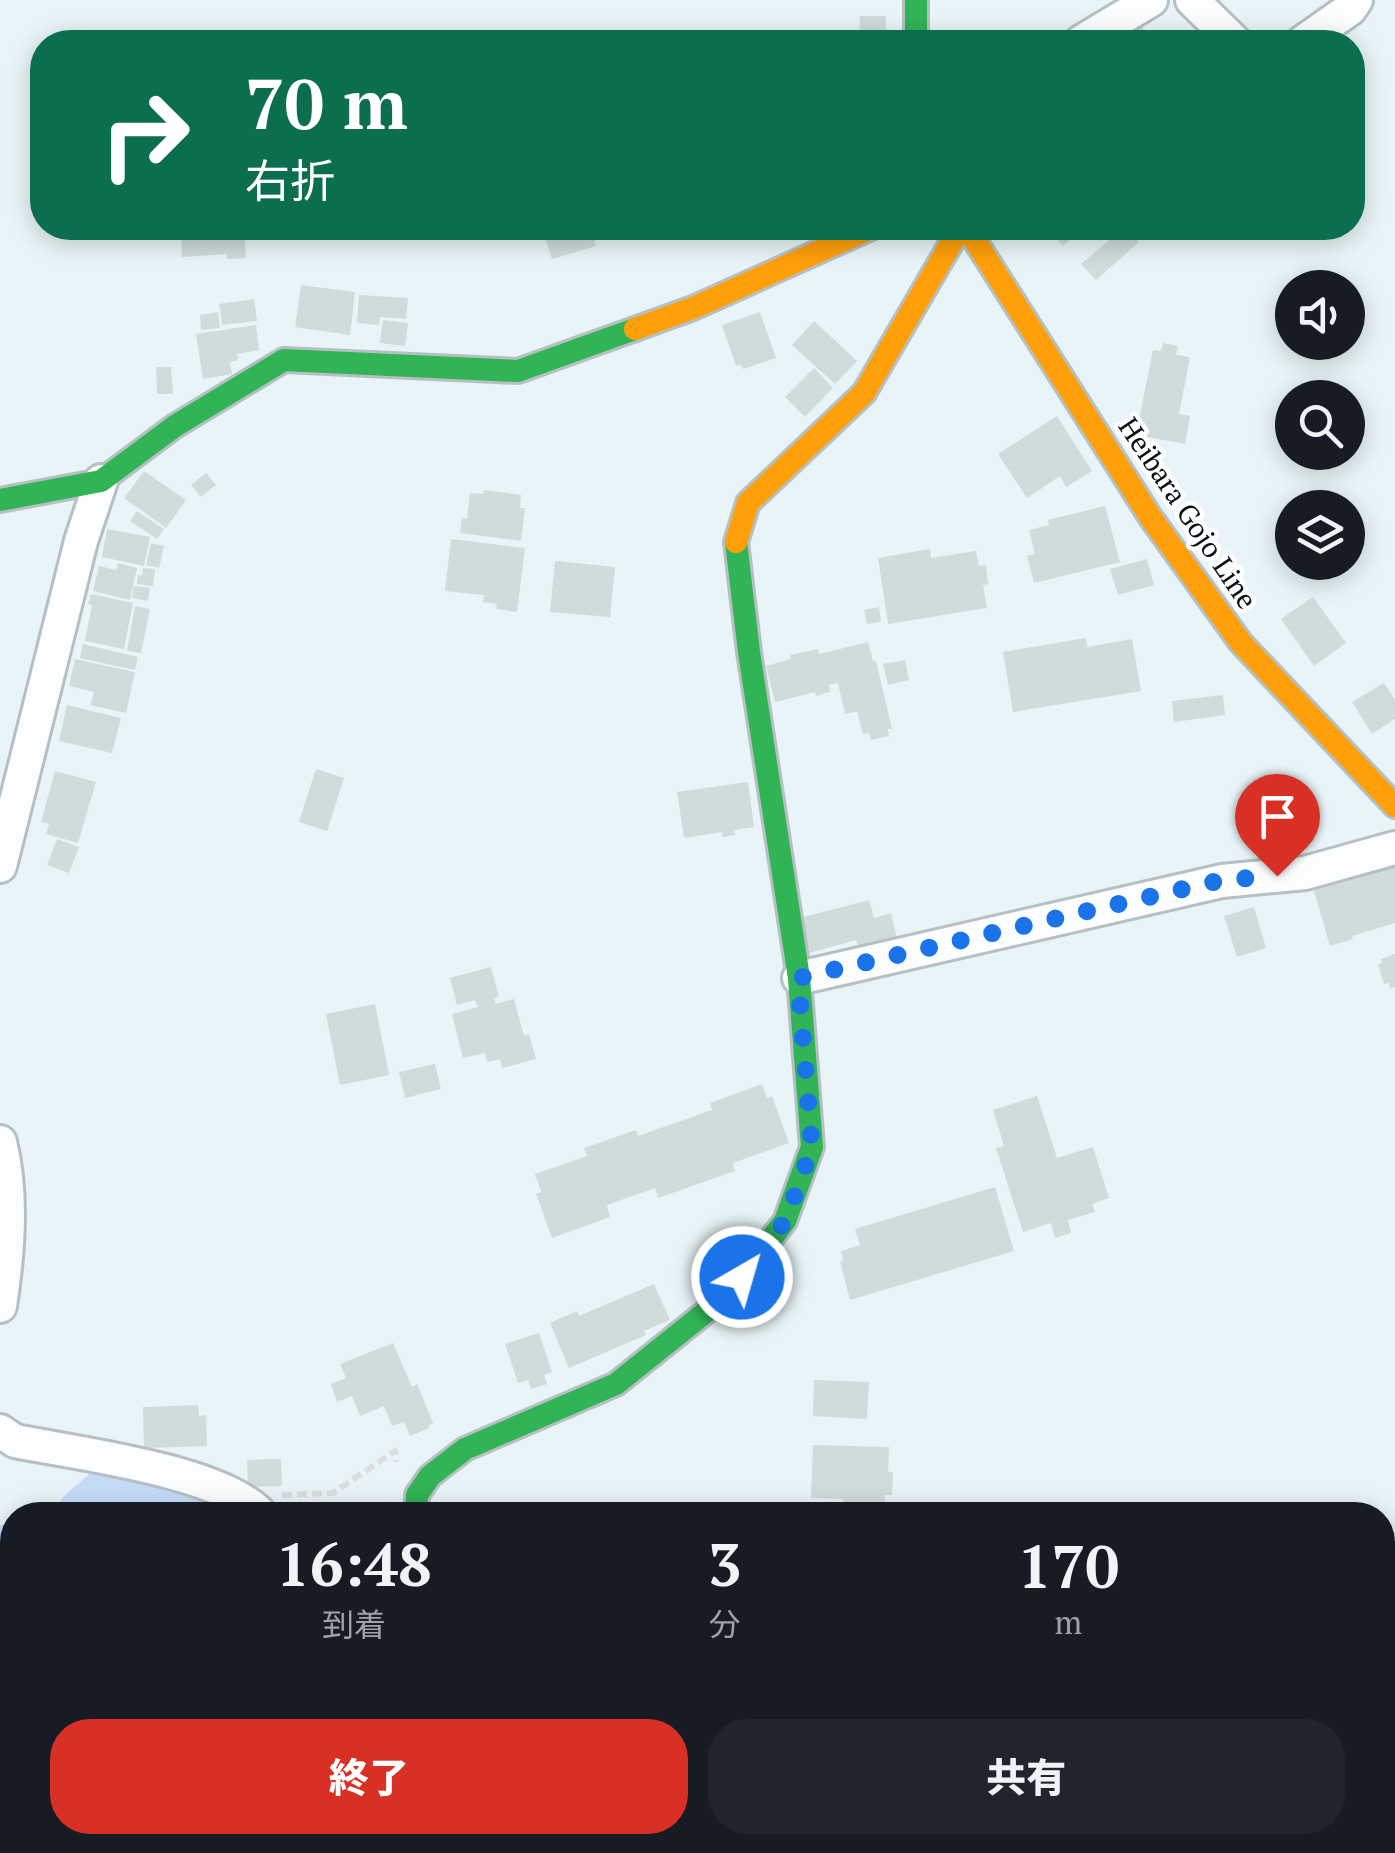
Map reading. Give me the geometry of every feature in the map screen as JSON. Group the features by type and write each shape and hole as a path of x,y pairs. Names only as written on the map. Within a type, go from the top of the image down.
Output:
{"street":[{"path":"916,0 916,30"},
{"path":"1101,30 1151,0"},
{"path":"1192,0 1222,30"},
{"path":"1320,30 1350,9 1356,0"},
{"path":"0,500 101,481 175,426 284,360 518,371 694,308 844,240"},
{"path":"417,1502 430,1476 464,1449 616,1384 727,1296 786,1220 812,1147 798,978 748,652 736,539 748,503 864,393 957,240"},
{"name":"Heibara Gojo Line","path":"972,240 1151,518 1241,643 1395,806"},
{"path":"0,866 81,541 101,481"},
{"path":"798,978 1222,880 1304,873 1395,848"},
{"path":"0,1142 4,1158 0,1306"},
{"path":"0,1431 15,1441 165,1472 211,1486 242,1502"}],"path":[{"path":"272,1502 286,1494 332,1493 395,1451 400,1492 408,1502"}],"building":[{"path":"860,16 886,16 886,30 859,30"},
{"path":"1135,17 1144,30 1115,30"},
{"path":"181,240 245,240 246,258 227,259 227,254 182,257"},
{"path":"546,240 594,240 596,246 552,259"},
{"path":"1109,240 1139,242 1096,280 1081,264"},
{"path":"301,285 355,292 350,335 295,327"},
{"path":"359,295 408,298 406,319 380,317 379,325 357,323"},
{"path":"254,299 257,321 222,325 219,304"},
{"path":"218,312 220,328 201,330 200,315"},
{"path":"760,312 776,358 743,369 736,366 722,325"},
{"path":"383,320 408,323 405,346 380,343"},
{"path":"814,321 857,361 835,384 792,345"},
{"path":"256,325 259,350 237,354 238,360 230,362 232,374 203,379 196,334"},
{"path":"1163,343 1178,346 1176,355 1190,357 1179,414 1190,416 1185,444 1136,435 1153,350 1161,351"},
{"path":"156,367 171,367 173,394 157,394"},
{"path":"814,368 833,388 805,417 785,397"},
{"path":"1057,416 1092,471 1066,487 1060,476 1027,498 998,454"},
{"path":"144,471 186,500 166,528 124,498"},
{"path":"206,473 216,485 201,497 191,485"},
{"path":"484,490 521,495 520,508 525,508 521,541 460,533 462,518 467,519 470,493 483,494"},
{"path":"1105,506 1120,562 1034,583 1027,556 1035,554 1029,530 1049,525 1048,520"},
{"path":"137,511 164,529 157,539 130,521"},
{"path":"107,529 150,537 144,566 102,557"},
{"path":"451,539 525,548 517,612 496,609 497,604 483,602 484,595 445,591"},
{"path":"151,543 164,546 159,568 146,565"},
{"path":"930,549 931,558 976,551 979,566 986,565 988,584 983,585 987,608 888,624 878,558"},
{"path":"1147,559 1154,585 1118,595 1110,569"},
{"path":"555,561 615,567 610,617 550,612"},
{"path":"118,563 137,568 130,600 93,591 99,566 116,570"},
{"path":"143,568 155,569 153,586 137,584"},
{"path":"134,586 150,588 148,601 132,598"},
{"path":"91,594 133,603 124,649 85,641"},
{"path":"1313,597 1346,643 1314,666 1281,619"},
{"path":"135,606 150,609 141,653 127,651"},
{"path":"879,607 881,622 867,624 864,610"},
{"path":"1086,638 1087,647 1132,639 1141,691 1013,712 1003,652"},
{"path":"868,642 892,729 888,729 889,736 871,740 869,733 863,734 857,711 845,714 838,683 829,685 830,692 775,702 766,666 791,659 790,655 818,649 819,654"},
{"path":"83,644 138,657 135,670 80,658"},
{"path":"75,659 135,672 126,713 90,705 94,692 69,686"},
{"path":"905,660 909,680 888,685 883,664"},
{"path":"1384,683 1395,700 1395,719 1372,734 1352,702"},
{"path":"1223,695 1225,715 1174,722 1172,701"},
{"path":"67,705 121,718 112,753 59,741"},
{"path":"316,769 344,778 327,831 299,822"},
{"path":"55,771 96,782 78,843 46,834 49,824 41,822"},
{"path":"748,782 754,827 734,830 735,835 723,837 722,832 684,838 677,792"},
{"path":"57,839 79,847 69,873 47,865"},
{"path":"1395,863 1395,923 1330,946 1313,887"},
{"path":"869,900 874,918 891,913 898,943 860,953 856,940 809,953 800,918"},
{"path":"1254,907 1266,948 1237,957 1224,916"},
{"path":"1395,954 1395,987 1390,989 1389,983 1384,984 1378,964"},
{"path":"491,967 499,997 494,998 496,1004 514,999 524,1036 529,1034 536,1059 502,1068 500,1059 487,1062 485,1053 463,1058 452,1014 478,1007 475,1000 457,1005 450,978"},
{"path":"375,1004 389,1075 340,1085 326,1014"},
{"path":"435,1064 441,1089 405,1098 399,1072"},
{"path":"762,1084 767,1098 772,1096 789,1143 733,1163 735,1171 658,1198 655,1188 607,1205 610,1217 552,1238 536,1194 541,1192 535,1174 587,1156 584,1148 636,1130 638,1136 712,1110 710,1103"},
{"path":"1037,1096 1057,1158 1093,1147 1109,1198 1092,1204 1095,1212 1068,1220 1071,1233 1055,1238 1051,1223 1023,1232 996,1148 1004,1146 993,1110"},
{"path":"995,1187 1014,1251 850,1300 840,1262 841,1251 860,1245 855,1229"},
{"path":"654,1284 670,1320 644,1331 646,1335 569,1368 550,1323 577,1311 579,1316"},
{"path":"539,1333 552,1372 544,1375 547,1384 531,1389 528,1380 518,1383 505,1344"},
{"path":"393,1343 412,1387 417,1384 433,1423 410,1436 404,1422 392,1426 384,1406 360,1416 352,1396 337,1402 331,1384 346,1378 340,1364"},
{"path":"814,1380 869,1382 867,1419 813,1416"},
{"path":"198,1405 199,1416 206,1415 207,1446 144,1448 143,1407"},
{"path":"813,1445 889,1447 892,1495 885,1495 885,1502 811,1498"},
{"path":"281,1459 282,1486 248,1487 247,1460"}],"waterway":[{"path":"101,1502 113,1492 173,1502"}],"traffic: fast":[{"path":"916,0 916,30"},
{"path":"0,500 101,481 175,426 284,360 518,371 635,329"},
{"path":"417,1502 430,1476 465,1449 616,1384 727,1295 785,1221 812,1147 799,978 736,542"}],"traffic: slow":[{"path":"635,329 693,308 844,240"},
{"path":"736,542 748,503 864,393 953,240"},
{"path":"975,240 1151,518 1241,643 1395,806"}],"route":[{"path":"742,1277 786,1220 812,1147 798,978 1222,880 1277,876"}]}
